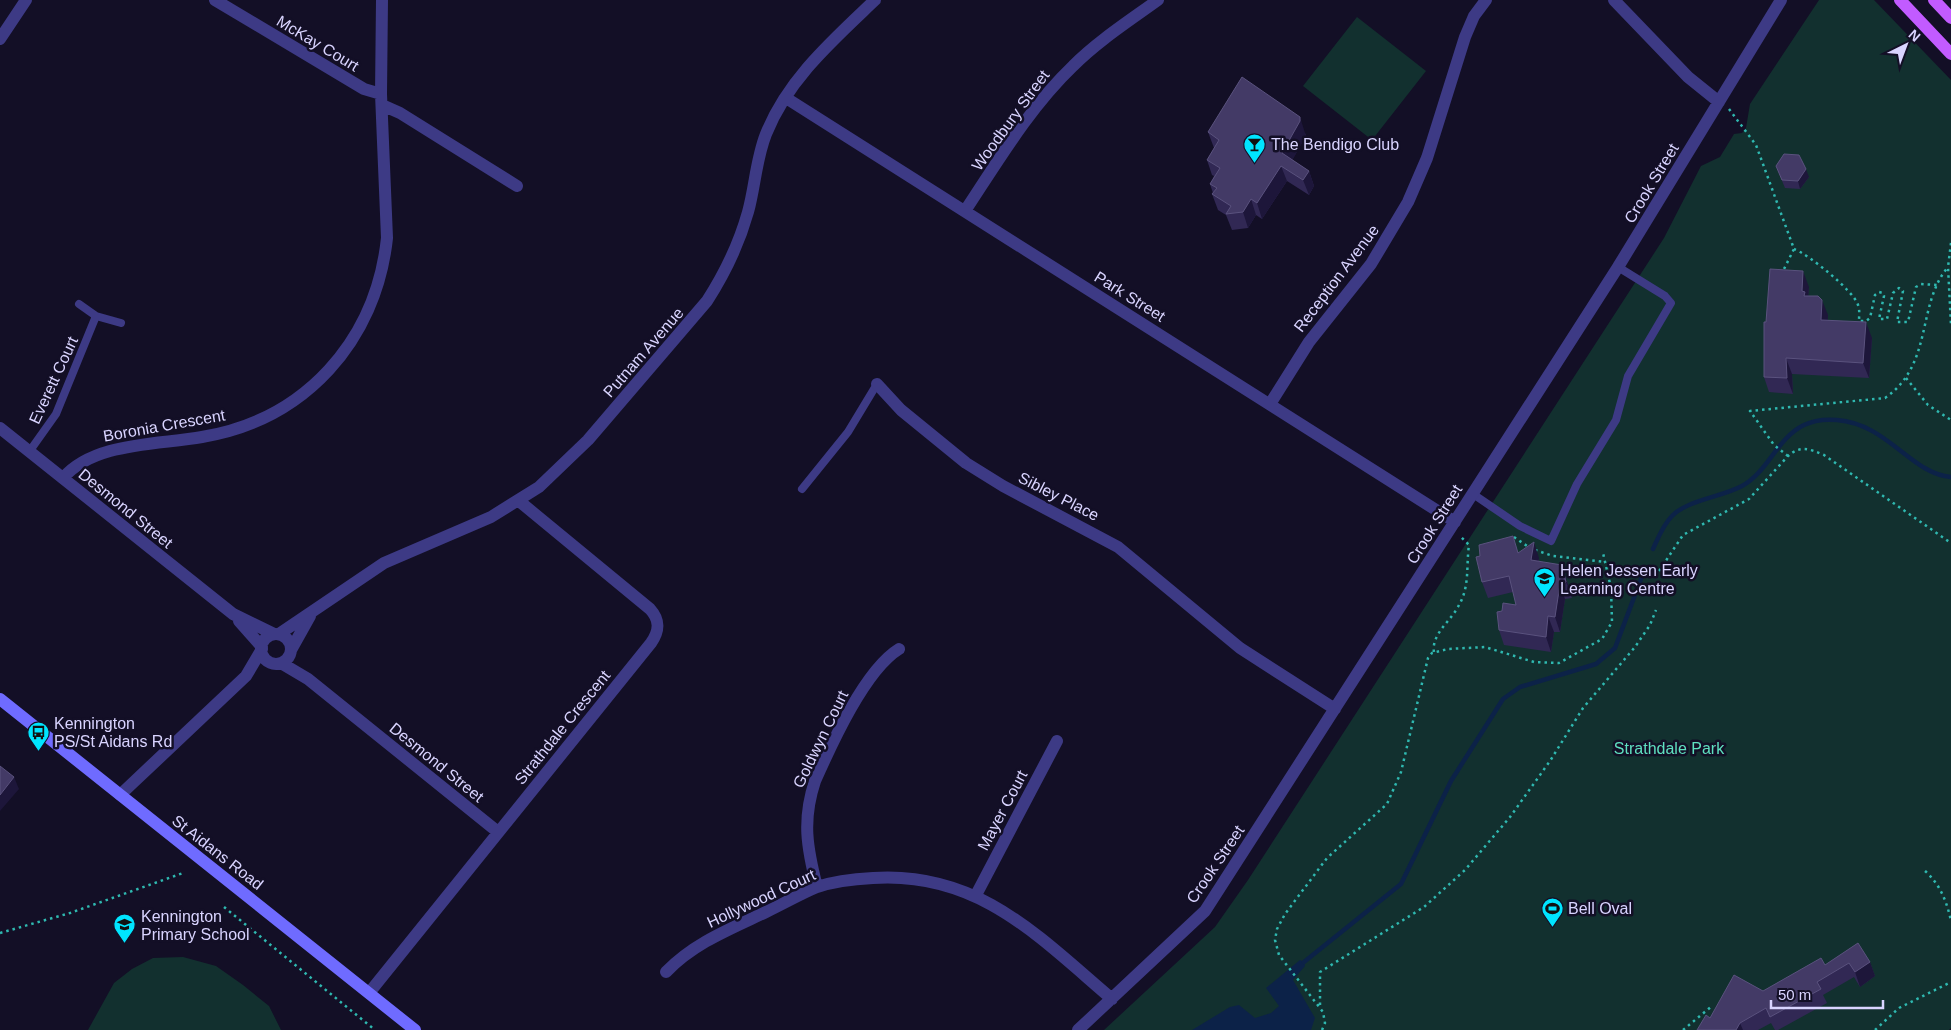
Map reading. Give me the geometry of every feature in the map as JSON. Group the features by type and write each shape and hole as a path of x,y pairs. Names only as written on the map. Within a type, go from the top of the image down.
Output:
{"main road":[{"path":"1900,0 1951,54"},
{"path":"1934,0 1951,18"}],"street":[{"path":"0,39 26,0"},
{"name":"McKay Court","path":"215,0 381,99 400,113 517,186"},
{"name":"Boronia Crescent","path":"63,478 76,465 100,453 211,435 257,421 293,401 336,363 366,318 374,301 385,259 388,217 381,99 382,0"},
{"name":"Putnam Avenue","path":"277,634 311,614 348,585 384,563 465,529 519,501 557,471 588,440 707,301 732,258 741,235 765,138 786,98 809,64 874,0"},
{"name":"Woodbury Street","path":"965,211 1042,99 1057,82 1092,49 1158,0"},
{"name":"Reception Avenue","path":"1270,404 1313,336 1371,264 1408,202 1427,158 1470,23 1486,0"},
{"path":"1614,0 1688,76 1719,102"},
{"name":"Crook Street","path":"1078,1030 1205,911 1618,267 1782,2"},
{"name":"Park Street","path":"786,98 1270,404 1453,526"},
{"name":"Sibley Place","path":"877,384 915,422 966,463 1003,486 1118,546 1240,648 1335,709"},
{"name":"Desmond Street","path":"0,428 233,614 262,648"},
{"name":"Strathdale Crescent","path":"369,993 651,643 658,627 656,617 650,609 519,501"},
{"name":"Desmond Street","path":"233,614 277,634"},
{"name":"Putnam Avenue","path":"291,651 311,614"},
{"path":"120,795 246,676 266,639 277,634 290,642 291,651 286,661 246,676"},
{"path":"262,648 266,660 277,664"},
{"name":"Goldwyn Court","path":"817,888 807,844 806,822 809,799 815,781 872,674 888,656 899,649"},
{"name":"Desmond Street","path":"291,651 308,680"},
{"name":"Desmond Street","path":"277,664 308,680 498,832"},
{"name":"St Aidans Road","path":"0,699 414,1030"},
{"name":"Mayer Court","path":"976,895 1057,741"},
{"name":"Hollywood Court","path":"666,972 696,946 817,888 860,879 899,878 947,885 976,895 1020,922 1112,999"}],"lane":[{"path":"1473,494 1520,526 1551,541 1577,484 1616,420 1628,376 1671,303 1665,296 1618,267"},
{"path":"79,304 96,316 121,323"},
{"name":"Everett Court","path":"29,452 56,414 96,316"},
{"name":"Sibley Place","path":"802,489 848,432 877,384"}],"path":[{"path":"1719,102 1729,109 1756,145 1794,249 1839,282 1853,295 1859,306 1859,321 1866,321 1870,318 1874,294 1879,292 1883,293 1884,296 1879,319 1887,318 1893,293 1899,288 1903,292 1897,322 1908,322 1916,287 1921,284 1937,285"},
{"path":"1951,243 1948,268 1951,325"},
{"path":"1780,276 1794,249"},
{"path":"1788,456 1774,444 1750,411 1885,398 1898,388 1915,361 1937,285 1948,268"},
{"path":"1906,378 1928,405 1951,420"},
{"path":"1658,571 1684,535 1749,499 1788,456 1802,448 1824,455 1951,543"},
{"path":"1320,1007 1279,954 1275,940 1281,921 1327,858 1387,804 1401,772 1427,662 1434,652 1436,638 1461,603 1468,579 1466,561 1468,542 1453,526"},
{"path":"1512,535 1542,553 1605,562"},
{"path":"1434,652 1448,649 1485,647 1534,662 1549,664 1565,661 1602,639 1610,629 1612,602 1603,553"},
{"path":"1322,1030 1325,1023 1320,1007 1320,972 1409,918 1436,898 1500,830 1550,761 1583,708 1646,632 1656,610"},
{"path":"1924,871 1934,880 1948,904 1951,921"},
{"path":"0,933 70,913 183,873"},
{"path":"224,907 375,1030"},
{"path":"1875,1030 1899,1008 1951,982"},
{"path":"1683,1030 1712,1006"}],"green space":[{"name":"Strathdale Park","path":"1819,0 1874,0 1951,80 1951,1028 1949,1030 1104,1030 1215,927 1248,880 1664,238 1701,166 1720,157 1734,134 1742,133 1746,128 1750,104"},
{"path":"1357,17 1426,71 1372,140 1303,86"},
{"path":"183,957 216,966 243,985 269,1006 281,1030 88,1030 114,983 132,969 153,958"}],"water":[{"path":"1300,960 1304,962 1305,966 1293,980 1315,1018 1311,1030 1192,1030 1230,1007 1239,1005 1255,1018 1271,1013 1279,1006 1266,988"}],"building":[{"name":"The Bendigo Club","path":"1242,77 1300,117 1300,121 1282,153 1309,171 1303,180 1281,166 1257,203 1251,199 1243,212 1226,214 1231,206 1212,194 1217,188 1210,184 1220,168 1207,160 1219,140 1208,132"},
{"path":"1784,154 1799,155 1806,169 1798,181 1782,180 1776,166"},
{"path":"1770,269 1803,271 1802,291 1805,292 1804,296 1818,296 1822,300 1821,320 1866,322 1863,363 1786,358 1787,378 1764,377 1764,322 1766,322"},
{"path":"1513,536 1518,553 1534,542 1531,560 1562,565 1566,582 1560,584 1555,617 1548,616 1546,637 1499,630 1497,612 1502,611 1503,603 1516,605 1509,576 1482,582 1476,557 1480,556 1479,545"},
{"path":"0,766 14,777 0,795"},
{"path":"1858,943 1870,962 1855,972 1849,963 1817,982 1821,989 1770,1017 1766,1008 1740,1023 1736,1030 1697,1030 1706,1015 1710,1018 1734,975 1763,991 1821,958 1825,965"}],"waterway":[{"path":"1653,549 1666,523 1678,511 1695,502 1742,486 1759,472 1787,438 1804,425 1816,421 1837,420 1855,423 1885,439 1923,467 1937,474 1951,477"},
{"path":"1304,962 1401,884 1451,781 1503,699 1520,687 1596,664 1615,648 1644,571"}],"place":[{"name":"The Bendigo Club","path":"1255,163"},
{"name":"Helen Jessen Early Learning Centre","path":"1544,598"},
{"name":"Kennington PS/St Aidans Rd","path":"38,751"},
{"name":"Bell Oval","path":"1552,927"},
{"name":"Kennington Primary School","path":"125,944"}]}
